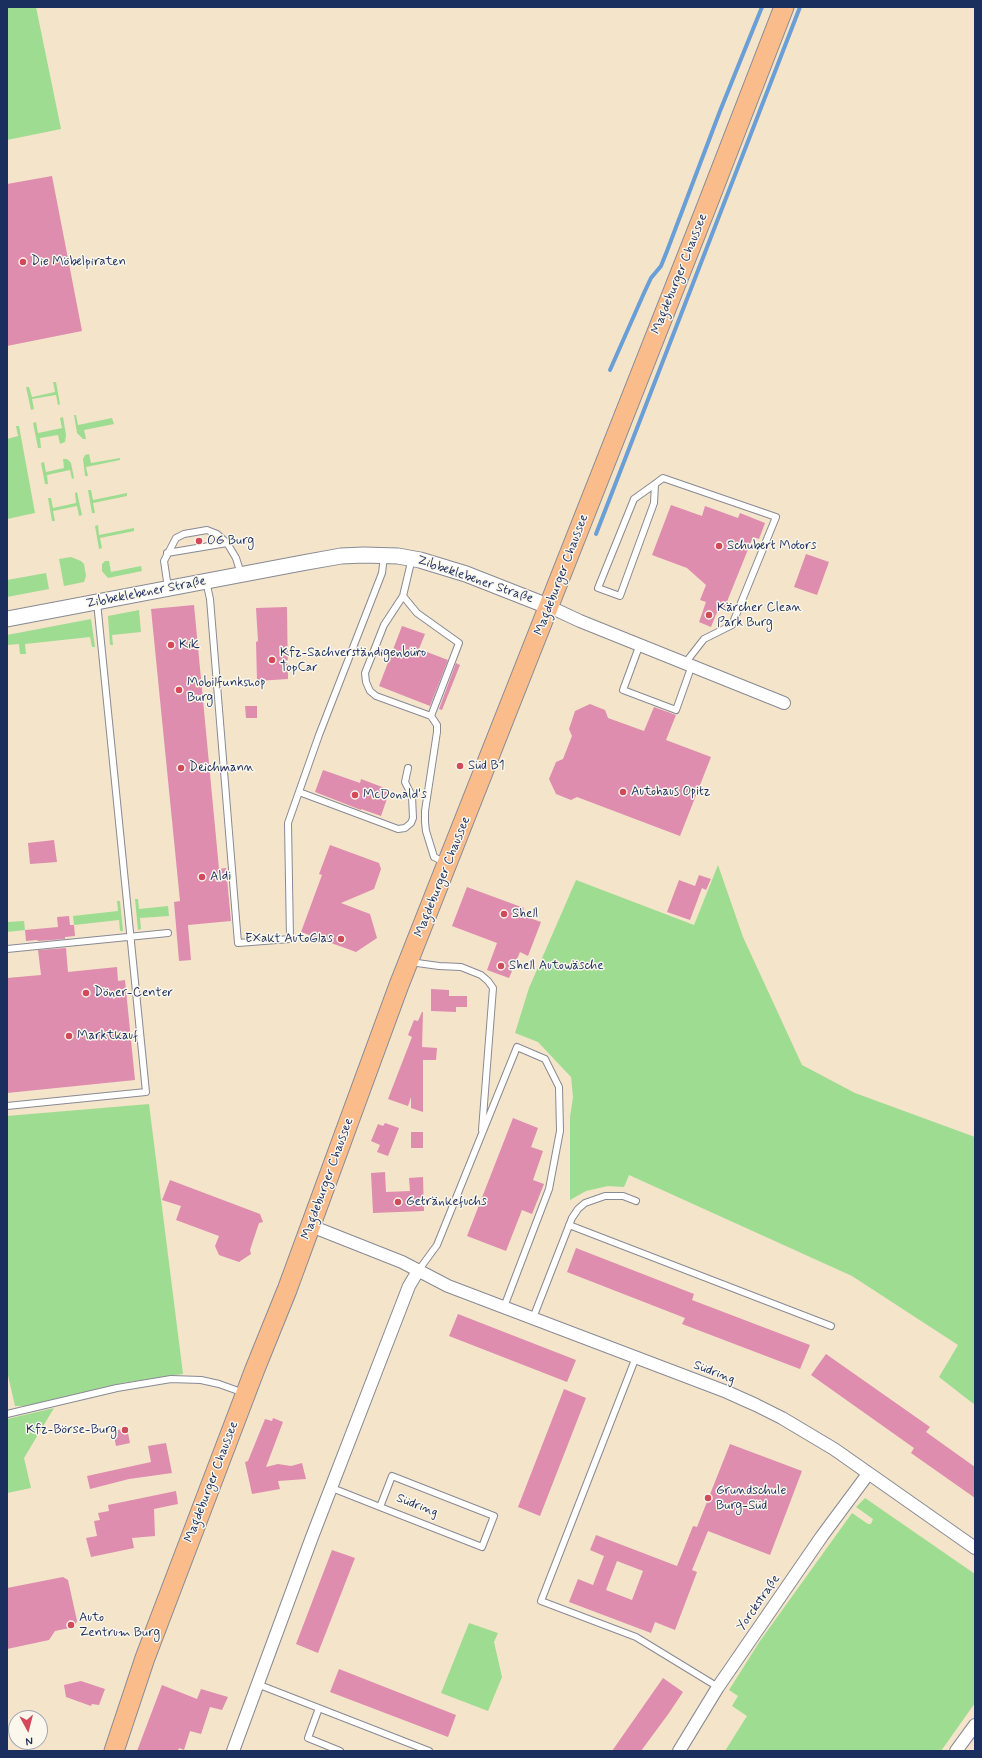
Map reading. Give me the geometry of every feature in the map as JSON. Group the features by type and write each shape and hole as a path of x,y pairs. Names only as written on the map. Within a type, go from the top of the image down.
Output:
{"main road":[{"name":"Magdeburger Chaussee","path":"114,1751 145,1658 311,1226 362,1084 784,7"}],"street":[{"name":"Zibbeklebener Straße","path":"7,619 341,556 384,555 412,558 466,574 784,703"},
{"name":"Südring","path":"311,1226 402,1262 448,1286 727,1392 782,1418 834,1449 975,1548"},
{"path":"233,1751 257,1684 409,1286 418,1271"},
{"name":"Yorckstraße","path":"679,1751 718,1687 822,1536 868,1474"},
{"path":"956,1751 975,1725"}],"lane":[{"path":"640,644 623,690 676,710 689,664 704,639 732,625 776,517 663,478 654,484 634,499 598,588 620,596 654,503 654,484"},
{"path":"168,588 164,561 176,538 184,534 207,530 218,534 227,543 236,558 241,574"},
{"path":"167,553 227,543"},
{"path":"206,581 210,600 238,943 290,939 288,823 382,573 384,555"},
{"path":"412,558 403,596 384,625 365,673 366,682 370,691 376,696 431,716 437,725 425,811 425,822 426,832 434,856 447,864"},
{"path":"403,596 417,613 459,643 431,716"},
{"path":"7,1106 146,1092 97,602"},
{"path":"299,792 398,829 404,828 412,823 412,796 406,782 408,768"},
{"path":"7,949 168,933"},
{"path":"409,962 461,967 481,975 493,988 482,1135"},
{"path":"418,1271 437,1245 518,1047 545,1059 559,1087 560,1131 549,1189 504,1307"},
{"path":"534,1318 569,1225 578,1209 595,1199 615,1195 624,1196 636,1201"},
{"path":"569,1225 831,1326"},
{"path":"636,1357 541,1601 636,1637 718,1687"},
{"path":"7,1414 117,1388 171,1379 201,1380 219,1384 246,1394"},
{"name":"Südring","path":"332,1488 380,1507 482,1547 494,1516 392,1476 380,1507"},
{"path":"257,1684 429,1751"},
{"path":"319,1708 308,1738 340,1751"}],"green space":[{"path":"7,7 36,7 61,129 7,140"},
{"path":"53,382 56,382 60,404 58,405 56,395 32,399 34,409 31,410 26,387 29,387 32,397 55,392"},
{"path":"74,415 76,415 78,425 112,418 114,424 84,430 86,439 83,439 77,433"},
{"path":"63,417 66,435 65,442 60,444 58,435 40,438 41,448 38,448 33,423 36,422 38,433 62,428 60,418"},
{"path":"16,426 19,426 35,513 7,519 7,439 18,436"},
{"path":"89,454 91,463 120,458 120,460 86,467 88,476 85,476 83,459 85,455"},
{"path":"63,459 67,459 71,463 74,478 72,479 70,470 47,475 48,484 45,484 41,463 44,462 46,472 64,468"},
{"path":"88,490 91,490 93,500 127,493 127,496 93,503 95,513 92,513"},
{"path":"77,492 82,515 79,516 77,506 53,511 55,521 52,521 48,498 51,498 53,508 76,503 75,493"},
{"path":"98,525 99,535 134,528 134,531 100,538 102,548 99,549 95,526"},
{"path":"71,557 81,561 84,564 86,576 84,582 64,586 59,559"},
{"path":"105,561 109,561 111,572 141,566 142,571 108,578 102,571 102,564"},
{"path":"46,573 49,589 7,597 7,580"},
{"path":"139,610 141,632 112,635 113,645 110,645 108,616"},
{"path":"91,619 95,647 92,647 90,637 25,644 26,654 20,654 19,644 7,645 7,635"},
{"path":"718,865 743,937 802,1065 855,1093 975,1137 975,1405 939,1377 958,1345 852,1276 629,1175 624,1187 608,1186 586,1191 570,1200 570,1117 573,1097 571,1077 538,1042 515,1033 529,988 576,880 694,925"},
{"path":"135,899 138,899 139,909 168,906 169,916 140,918 141,929 138,930"},
{"path":"117,901 120,901 123,931 120,931 119,920 74,925 73,916 118,911"},
{"path":"24,921 25,930 7,932 7,922"},
{"path":"149,1104 183,1374 122,1383 25,1406 15,1406 7,1371 7,1116"},
{"path":"54,1408 24,1458 31,1488 7,1493 7,1419"},
{"path":"865,1498 975,1574 975,1703 941,1751 725,1751 747,1716 732,1706 738,1696 729,1690 760,1641 852,1513 868,1524 871,1524 873,1519 856,1507"},
{"path":"469,1623 498,1633 494,1642 502,1677 488,1711 441,1693"}],"building":[{"path":"52,176 82,331 7,346 7,184"},
{"path":"671,505 702,516 705,506 738,518 740,513 765,523 759,539 753,537 724,609 719,607 711,627 699,622 706,602 700,600 706,585 687,568 652,555"},
{"path":"806,554 829,562 817,595 794,587"},
{"path":"194,605 219,869 226,868 231,921 188,925 191,960 179,961 174,902 180,901 151,609"},
{"name":"Kfz-Sachverständigenbüro TopCar","path":"287,607 288,679 257,681 256,642 258,641 256,608"},
{"path":"402,626 425,634 419,649 448,660 430,706 379,686"},
{"path":"456,663 460,665 442,710 439,709"},
{"path":"590,704 605,710 608,718 644,731 654,707 676,715 666,740 711,757 680,836 577,797 571,800 556,794 549,779 556,762 563,759 572,736 569,729 575,711"},
{"path":"245,706 257,706 257,718 246,718"},
{"name":"McDonald's","path":"323,770 360,783 361,779 390,790 381,816 315,792"},
{"path":"54,840 57,862 30,864 28,843"},
{"path":"330,845 379,863 381,869 374,889 341,903 370,914 377,938 356,952 301,932 322,875 319,874"},
{"path":"699,875 711,879 706,890 702,888 690,920 667,912 679,880 695,886"},
{"path":"467,887 524,908 521,915 541,922 528,956 520,952 509,978 487,970 497,943 452,926"},
{"path":"69,916 70,925 74,925 75,936 65,937 65,939 26,941 25,930 58,927 57,917"},
{"name":"Marktkauf","path":"66,948 68,972 117,967 118,981 125,980 135,1080 7,1093 7,978 41,975 38,950"},
{"path":"431,989 449,990 449,996 467,996 467,1007 456,1007 456,1012 431,1011"},
{"path":"422,1012 422,1047 437,1048 436,1060 423,1060 423,1112 411,1108 411,1097 408,1106 388,1099 412,1037 408,1035 414,1020 418,1021"},
{"path":"513,1118 538,1128 531,1147 543,1151 533,1180 544,1184 532,1214 522,1210 506,1251 467,1236"},
{"path":"385,1123 399,1128 388,1156 377,1152 380,1145 371,1141 378,1124 383,1126"},
{"path":"411,1132 423,1132 423,1148 411,1148"},
{"name":"Getränkefuchs","path":"385,1172 386,1192 410,1191 409,1178 423,1177 424,1211 373,1213 371,1173"},
{"path":"170,1180 260,1214 263,1222 259,1223 250,1250 251,1254 239,1262 219,1255 215,1246 219,1236 176,1220 181,1206 162,1200"},
{"path":"576,1248 694,1294 692,1300 810,1345 800,1369 682,1324 685,1318 567,1272"},
{"path":"458,1314 576,1360 567,1382 449,1336"},
{"path":"826,1354 930,1427 926,1432 975,1467 975,1498 911,1453 914,1448 811,1375"},
{"path":"564,1389 586,1398 540,1516 518,1507"},
{"path":"273,1418 283,1422 266,1467 278,1464 291,1466 302,1463 306,1479 278,1481 280,1489 252,1494 245,1462 248,1461 265,1419 272,1421"},
{"path":"127,1428 130,1443 116,1446 113,1431"},
{"path":"166,1443 172,1473 129,1479 90,1489 87,1476 151,1462 148,1446"},
{"path":"730,1444 802,1471 770,1555 708,1531 692,1570 697,1572 675,1630 655,1622 651,1633 569,1602 578,1579 593,1585 604,1556 590,1550 596,1535 677,1566 693,1526 697,1527","holes":["617,1561 643,1571 632,1600 606,1590"]},
{"path":"176,1491 178,1504 154,1509 155,1536 132,1538 134,1548 91,1557 86,1538 97,1536 94,1521 100,1520 98,1513 109,1511 108,1505"},
{"path":"332,1550 355,1558 318,1653 296,1644"},
{"path":"63,1577 68,1580 77,1621 74,1627 55,1631 49,1640 7,1649 7,1588"},
{"path":"339,1669 456,1715 448,1737 330,1692"},
{"path":"663,1678 683,1692 669,1713 641,1751 612,1751"},
{"path":"81,1681 105,1689 99,1705 92,1704 91,1706 66,1697 64,1685"},
{"path":"162,1685 197,1699 201,1689 228,1697 222,1710 210,1707 201,1734 190,1731 184,1750 179,1748 178,1751 137,1751"}],"waterway":[{"path":"610,370 651,278 661,266 720,111 762,7"},
{"path":"596,534 800,7"}],"place":[{"name":"Die Möbelpiraten","path":"23,262"},
{"name":"OG Burg","path":"199,541"},
{"name":"Schubert Motors","path":"719,546"},
{"name":"Kärcher Clean Park Burg","path":"709,615"},
{"name":"KiK","path":"171,645"},
{"name":"Kfz-Sachverständigenbüro TopCar","path":"272,660"},
{"name":"Mobilfunkshop Burg","path":"179,690"},
{"name":"Süd B1","path":"460,766"},
{"name":"Deichmann","path":"181,768"},
{"name":"Autohaus Opitz","path":"623,792"},
{"name":"McDonald's","path":"355,795"},
{"name":"Aldi","path":"202,877"},
{"name":"Shell","path":"504,914"},
{"name":"EXakt AutoGlas","path":"341,939"},
{"name":"Shell Autowäsche","path":"501,966"},
{"name":"Döner-Center","path":"86,993"},
{"name":"Marktkauf","path":"69,1036"},
{"name":"Getränkefuchs","path":"398,1202"},
{"name":"Kfz-Börse-Burg","path":"125,1430"},
{"name":"Grundschule Burg-Süd","path":"708,1498"},
{"name":"Auto Zentrum Burg","path":"71,1625"}]}
